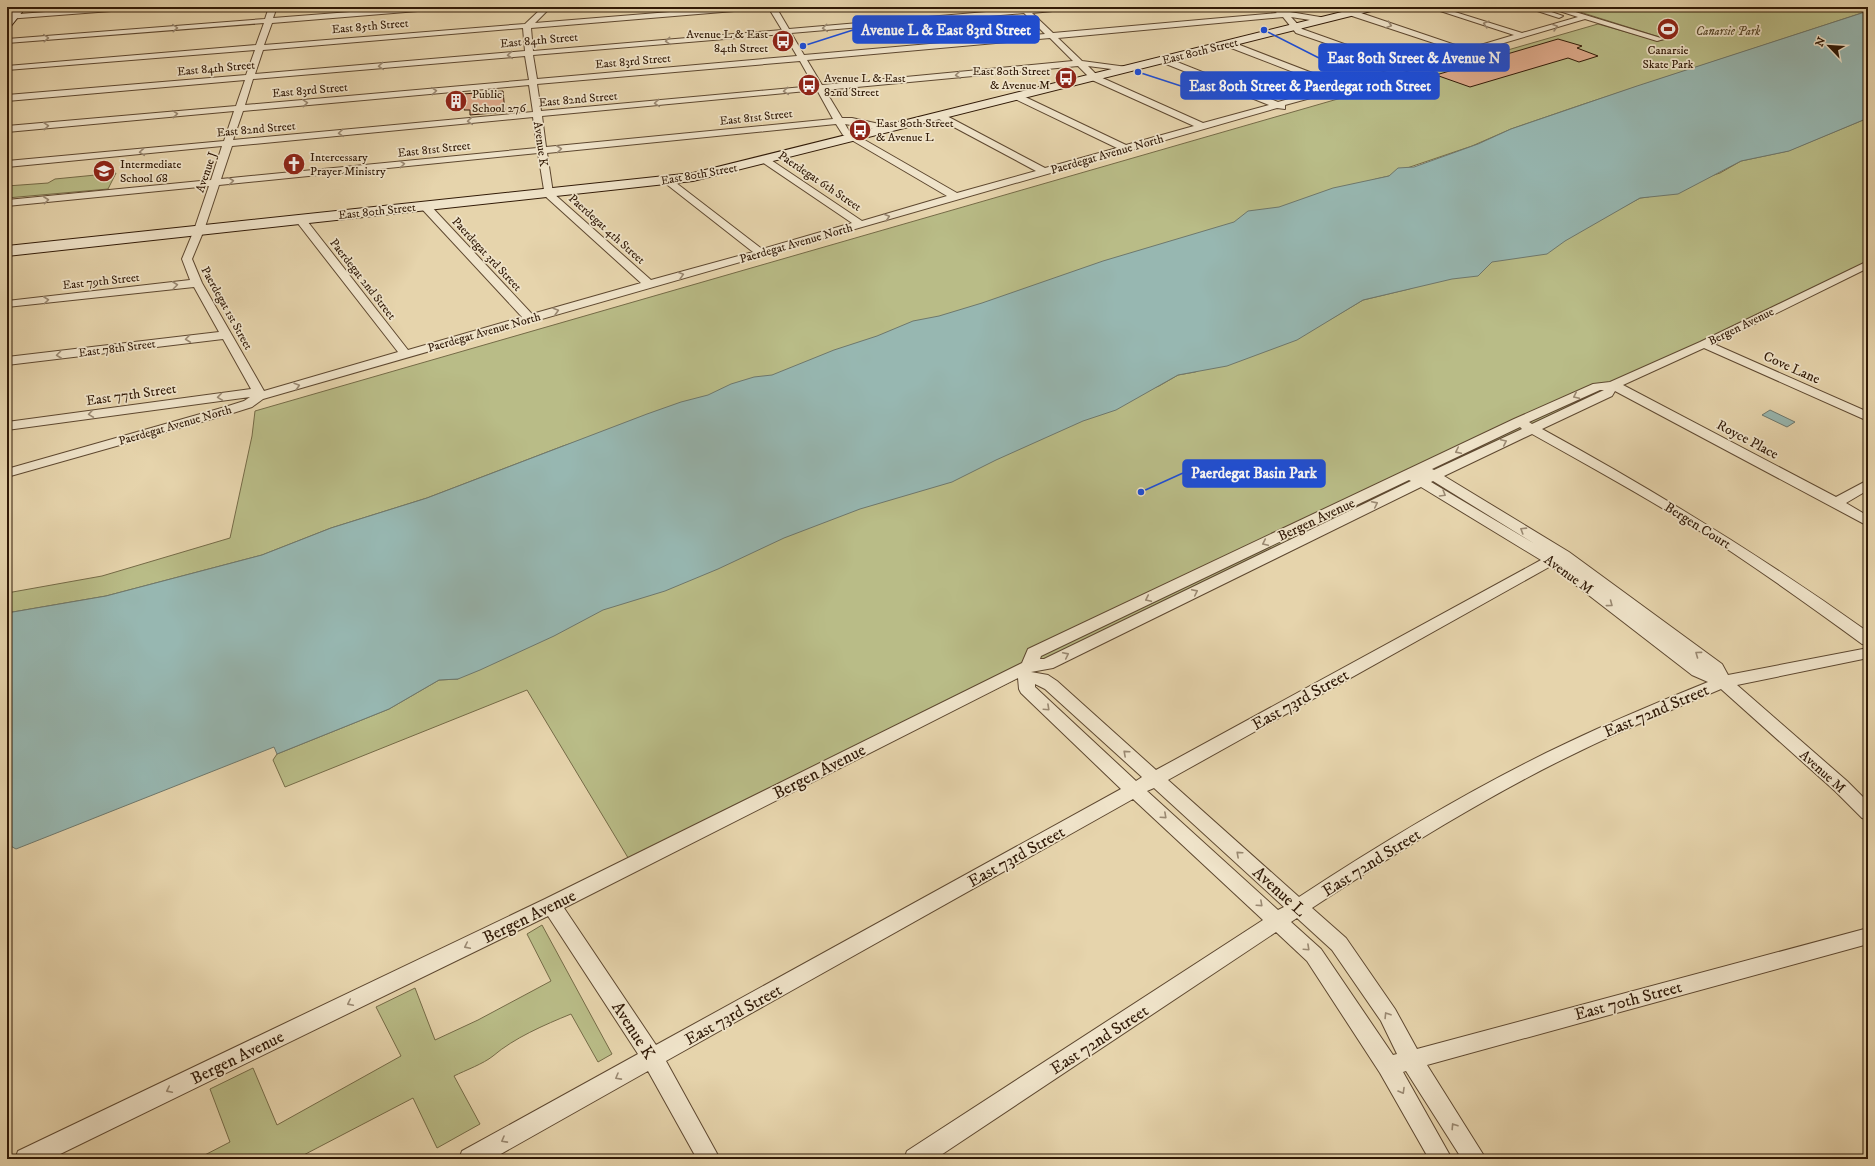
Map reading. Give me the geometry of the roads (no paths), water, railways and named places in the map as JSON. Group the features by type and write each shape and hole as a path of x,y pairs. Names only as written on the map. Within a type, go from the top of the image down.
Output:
{"street":[{"path":"9,19 20,7"},
{"path":"9,19 137,7"},
{"name":"Avenue J","path":"199,230 273,7"},
{"path":"7,41 442,7"},
{"path":"527,26 547,7"},
{"name":"East 85th Street","path":"7,68 758,7"},
{"path":"772,7 846,132 956,197"},
{"name":"East 84th Street","path":"7,98 1024,9 1074,7"},
{"path":"1272,7 1297,24 1299,31 1408,69"},
{"name":"East 80th Street","path":"7,251 668,181 712,174 1229,44 1297,24 1324,20 1375,7"},
{"path":"1432,7 1524,36"},
{"path":"1529,7 1575,20"},
{"path":"1551,7 1660,39"},
{"path":"1024,9 1095,78 1204,127"},
{"path":"1352,13 1469,52"},
{"path":"1283,14 1324,20"},
{"name":"East 83rd Street","path":"7,129 1053,36 1283,14"},
{"name":"Paerdegat Avenue North","path":"7,473 229,410 248,404 259,394 530,319 1469,52 1586,17"},
{"name":"Avenue K","path":"527,26 529,53 548,194"},
{"path":"1229,44 1343,88"},
{"path":"1164,60 1289,110"},
{"path":"1080,63 1127,69"},
{"name":"East 82nd Street","path":"7,164 1080,63"},
{"path":"1018,97 1126,149"},
{"path":"940,116 1045,172"},
{"path":"839,121 852,121 890,129"},
{"name":"East 81st Street","path":"7,203 839,121"},
{"name":"Paerdegat 6th Street","path":"765,160 860,224"},
{"path":"668,181 761,253"},
{"name":"Paerdegat 4th Street","path":"548,194 649,284"},
{"name":"Paerdegat 3rd Street","path":"425,206 530,319"},
{"name":"Paerdegat 2nd Street","path":"300,219 405,354"},
{"name":"Paerdegat 1st Street","path":"199,230 187,259 197,283 259,394"},
{"name":"Bergen Avenue","path":"26,1159 552,905 1025,671 1047,664 1421,475 1519,422 1597,387 1613,385 1704,344 1868,264"},
{"name":"East 79th Street","path":"7,304 197,283"},
{"name":"East 78th Street","path":"7,361 227,335"},
{"name":"Cove Lane","path":"1704,344 1868,416"},
{"name":"Bergen Avenue","path":"1421,475 1532,429 1608,393 1613,385"},
{"name":"Royce Place","path":"1613,385 1836,502 1868,522"},
{"name":"East 77th Street","path":"7,426 259,394"},
{"name":"Bergen Court","path":"1519,422 1617,476 1711,533 1779,577 1868,640"},
{"name":"Avenue M","path":"1421,475 1558,558 1698,671 1723,682 1840,786 1868,813"},
{"path":"1836,502 1868,484"},
{"name":"East 73rd Street","path":"470,1159 1530,571 1558,558"},
{"name":"East 72nd Street","path":"914,1159 1387,851 1501,784 1634,719 1723,682 1868,652"},
{"name":"Avenue L","path":"1025,671 1051,685 1339,944 1388,1015 1411,1059 1475,1159"},
{"name":"Avenue L","path":"1025,671 1027,689 1314,955 1388,1066 1441,1159"},
{"name":"Avenue K","path":"552,905 652,1058 709,1159"},
{"name":"East 70th Street","path":"1388,1066 1868,936"}],"water":[{"path":"1868,11 1868,118 1789,151 1741,161 1678,194 1640,198 1565,241 1547,254 1492,262 1478,276 1452,279 1363,300 1297,340 1227,366 1178,375 1116,410 1083,421 996,460 952,482 860,509 784,538 718,569 665,591 603,610 554,636 480,670 458,679 439,680 389,709 277,754 274,747 16,849 7,844 7,613 106,596 262,555 331,528 427,498 647,414 681,402 708,395 731,384 754,377 772,375 913,321 939,316 982,303 1103,261 1234,222 1248,211 1279,207 1333,188 1389,176 1398,168 1414,167 1478,144 1511,129 1637,86"},
{"path":"1770,410 1795,422 1787,427 1762,415"}],"place":[{"name":"Canarsie Skate Park","path":"1668,29"},
{"name":"East 80th Street & Avenue N","path":"1264,30"},
{"name":"Avenue L & East 84th Street","path":"783,41"},
{"name":"Avenue L & East 83rd Street","path":"803,46"},
{"name":"East 80th Street & Paerdegat 10th Street","path":"1138,72"},
{"name":"East 80th Street & Avenue M","path":"1066,78"},
{"name":"Avenue L & East 82nd Street","path":"809,85"},
{"name":"Public School 276","path":"456,101"},
{"name":"East 80th Street & Avenue L","path":"860,130"},
{"name":"Intercessary Prayer Ministry","path":"294,164"},
{"name":"Intermediate School 68","path":"104,171"},
{"name":"Paerdegat Basin Park","path":"1141,492"}],"park label":[{"name":"Canarsie Park","path":"1728,31"}]}
